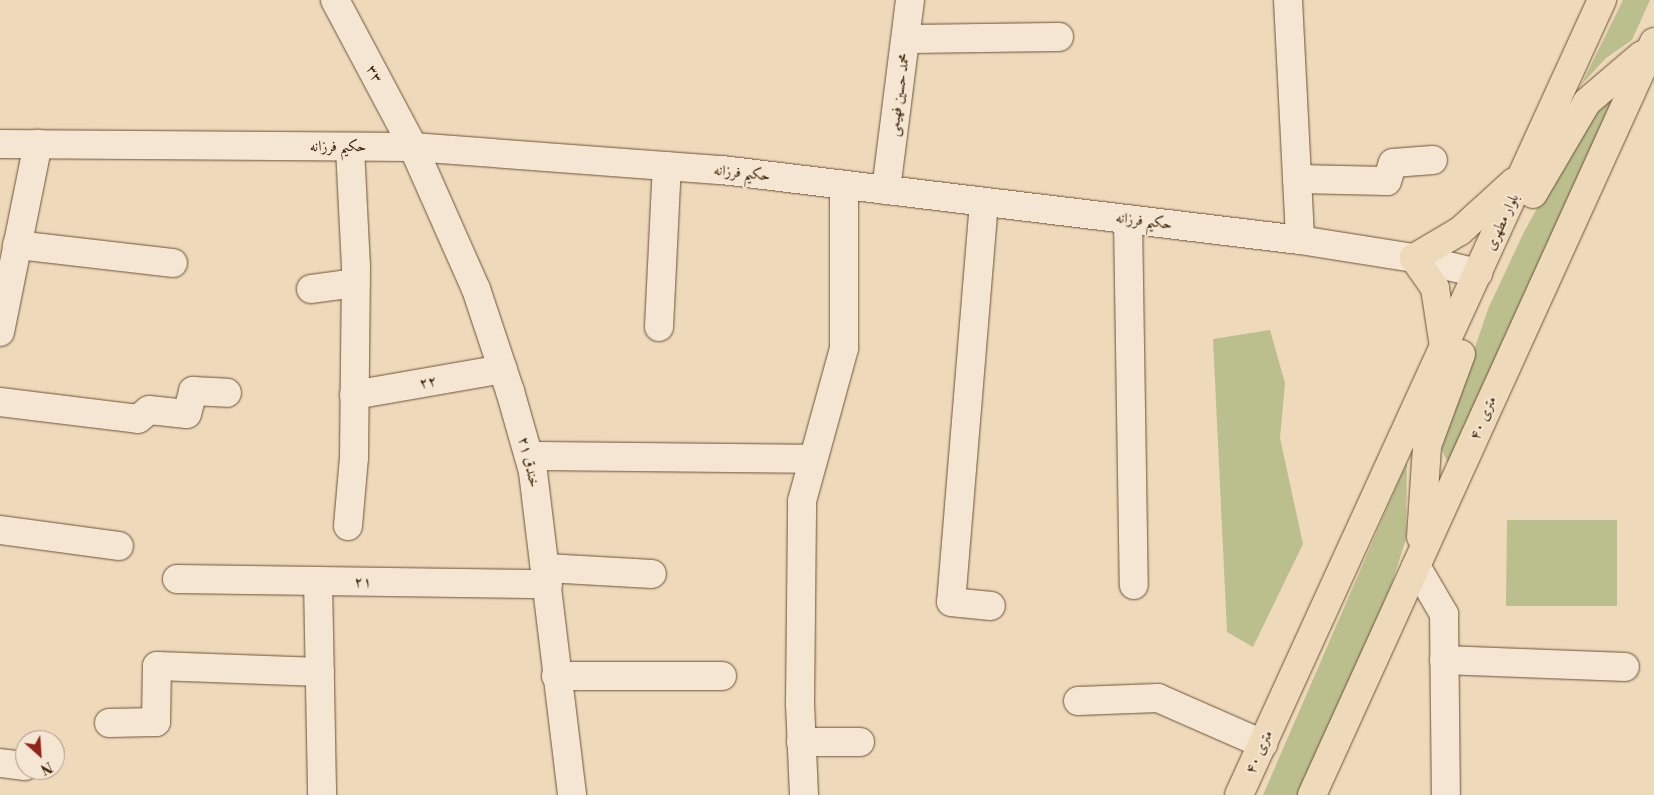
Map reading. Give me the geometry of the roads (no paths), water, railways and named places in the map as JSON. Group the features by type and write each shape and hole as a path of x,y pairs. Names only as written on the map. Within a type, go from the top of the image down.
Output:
{"main road":[{"path":"1444,351 1442,320 1435,288 1414,258 1460,231 1525,170 1602,0"},
{"path":"1416,566 1424,514 1423,472 1427,446 1481,309 1478,273 1502,261 1541,176 1587,102 1653,43"},
{"name":"۴۰ متری","path":"1312,795 1653,43"},
{"name":"بلوار مطهری","path":"1478,273 1525,170"},
{"name":"۴۰ متری","path":"1239,795 1444,351 1478,273"}],"street":[{"name":"۳۳","path":"334,0 413,147"},
{"name":"محمد حسین فهیمی","path":"886,190 907,39 910,0"},
{"path":"1288,0 1300,240"},
{"path":"907,39 1059,37"},
{"name":"حکیم فرزانه","path":"0,144 413,147 667,166 844,185 1300,240 1414,258 1478,273"},
{"path":"0,332 38,144"},
{"path":"348,526 354,395 356,283 350,147"},
{"name":"۲۱ خندق","path":"413,147 476,290 503,368 529,456 547,576 556,676 572,795"},
{"path":"1297,179 1387,181 1393,163 1433,160"},
{"path":"659,328 667,166"},
{"path":"804,795 802,742 802,511 812,459 844,348 844,185"},
{"path":"984,202 951,602 991,606"},
{"path":"1128,219 1134,585"},
{"path":"17,245 173,263"},
{"path":"312,289 356,283"},
{"name":"۲۲","path":"354,395 503,368"},
{"path":"0,402 138,419 148,410 187,414 193,391 227,393"},
{"path":"529,456 812,459"},
{"path":"0,530 119,546"},
{"path":"1416,566 1444,614 1446,795"},
{"name":"۲۱","path":"178,579 318,581 652,574"},
{"path":"318,581 322,795"},
{"path":"1444,660 1625,666"},
{"path":"109,723 156,722 156,666 320,672"},
{"path":"556,676 722,676"},
{"path":"1078,701 1158,698 1263,744"},
{"path":"802,742 860,742"},
{"path":"0,763 15,765"}]}
